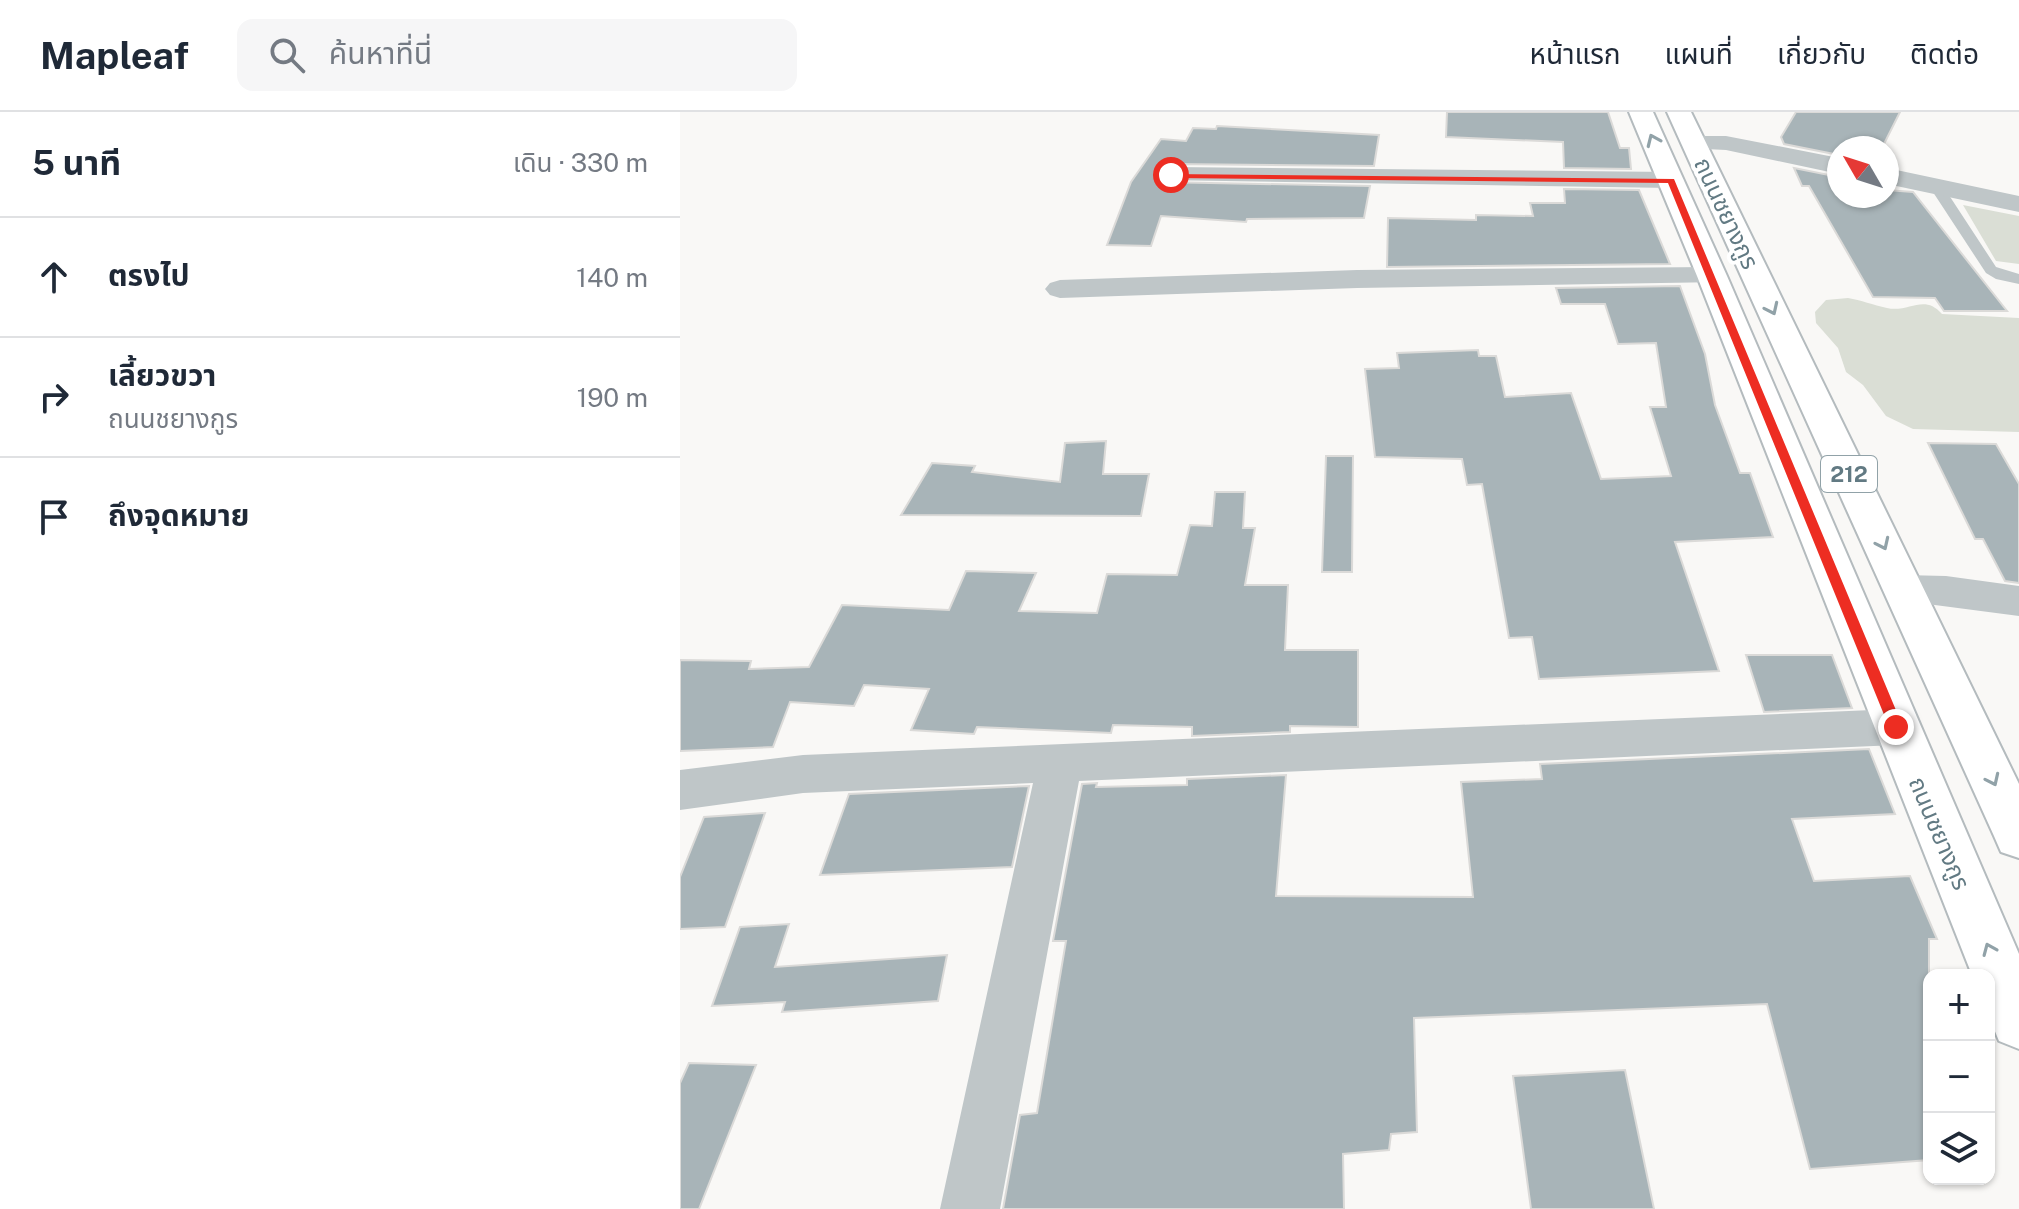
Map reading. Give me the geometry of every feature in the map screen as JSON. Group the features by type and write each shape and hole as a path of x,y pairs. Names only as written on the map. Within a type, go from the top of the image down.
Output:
{"main road":[{"name":"ถนนชยางกูร","path":"1641,112 1712,276 2019,1021"},
{"name":"ถนนชยางกูร","path":"1686,128 2019,836"}],"street":[{"path":"1686,128 1726,143 1827,164"},
{"path":"1171,175 1671,180"},
{"path":"1899,178 2019,204"},
{"path":"1060,289 1357,279 1712,276"},
{"path":"1903,589 1946,590 2019,601"},
{"path":"680,790 803,774 1896,727"},
{"path":"970,1209 1060,762"}],"lane":[{"path":"1936,186 1991,270 2001,276 2019,279"}],"shaded area":[{"path":"1963,205 2019,216 2019,264 1996,261"},
{"path":"1848,298 1895,309 1922,304 1942,314 2019,318 2019,432 1913,429 1886,416 1863,385 1846,372 1838,348 1816,323 1815,312 1826,300"}],"building":[{"path":"1447,112 1608,112 1620,148 1629,148 1631,169 1564,168 1563,142 1446,137"},
{"path":"1796,112 1900,112 1888,136 1827,136 1827,153 1784,144 1781,137"},
{"path":"1217,126 1379,135 1374,166 1171,164 1156,173 1160,182 1370,186 1364,218 1247,219 1246,222 1161,216 1151,246 1107,245 1131,182 1161,139 1186,141 1193,128 1216,129"},
{"path":"1794,168 1827,175 1827,208 1899,208 1899,191 1913,192 2007,311 1944,311 1935,298 1873,297 1809,186 1802,186"},
{"path":"1564,189 1639,190 1670,264 1387,267 1388,218 1476,220 1476,215 1533,216 1530,203 1565,203"},
{"path":"1680,286 1705,354 1715,405 1740,473 1750,473 1773,537 1675,542 1719,671 1539,679 1532,637 1509,638 1482,484 1467,485 1462,459 1375,457 1365,369 1399,368 1397,353 1478,350 1479,356 1496,356 1505,397 1571,393 1601,479 1671,476 1650,407 1666,407 1656,343 1618,344 1605,304 1561,304 1556,288"},
{"path":"1106,441 1103,474 1149,474 1141,516 901,515 932,463 975,466 972,472 1060,482 1065,443"},
{"path":"1928,443 1996,444 2019,484 2019,583 2005,581 1983,539 1975,539"},
{"path":"1326,456 1353,456 1352,572 1322,572"},
{"path":"1215,492 1245,492 1243,528 1255,528 1245,585 1288,585 1285,650 1358,650 1358,727 1290,726 1290,732 1192,736 1192,727 1113,725 1111,733 977,727 974,734 911,730 929,689 864,685 854,706 790,702 773,747 680,751 680,660 751,661 749,669 809,667 842,605 949,610 966,571 1036,573 1019,611 1097,613 1107,574 1177,575 1190,525 1212,526"},
{"path":"1746,655 1832,655 1852,708 1764,712"},
{"path":"1869,749 1895,814 1792,819 1814,881 1910,876 1937,939 1929,939 1929,969 1923,969 1923,1160 1810,1169 1767,1004 1414,1018 1417,1132 1391,1134 1389,1150 1343,1154 1344,1209 1003,1209 1020,1115 1037,1113 1066,941 1053,941 1082,784 1097,783 1096,787 1187,785 1187,779 1286,775 1276,896 1473,897 1461,782 1542,779 1540,764"},
{"path":"1029,786 1012,867 820,875 849,794"},
{"path":"765,813 725,927 680,929 680,877 704,817"},
{"path":"789,924 775,967 947,955 938,1001 782,1012 785,1002 712,1006 740,927"},
{"path":"689,1063 756,1065 699,1209 680,1209 680,1083"},
{"path":"1625,1070 1654,1209 1531,1209 1513,1076"}],"route":[{"path":"1171,175 1324,179 1671,180 1896,727"}]}
